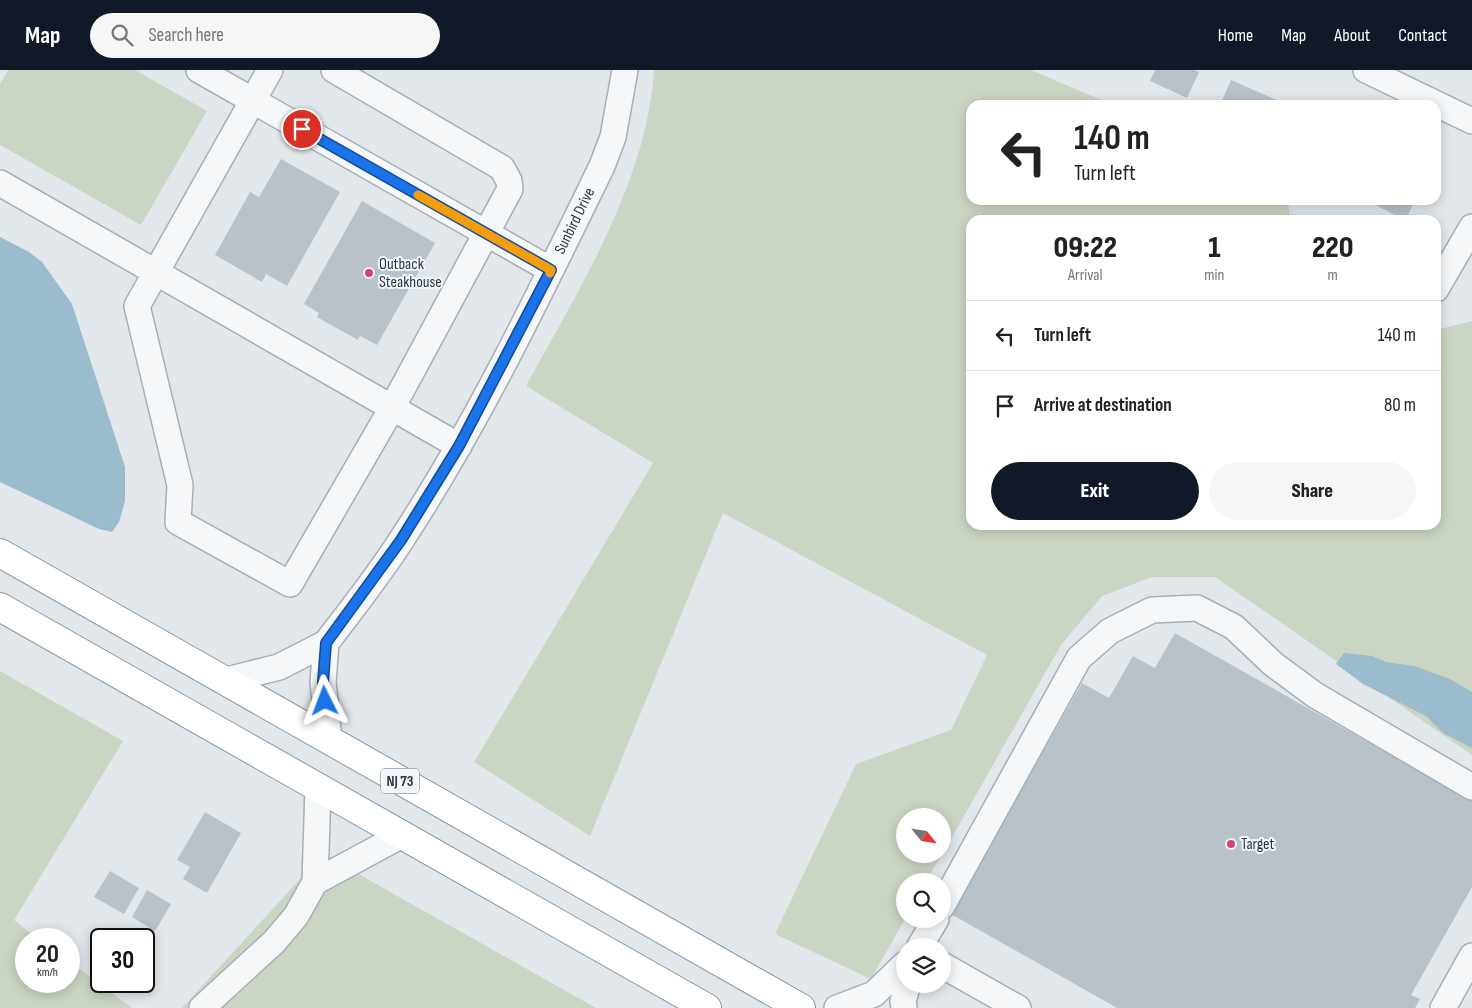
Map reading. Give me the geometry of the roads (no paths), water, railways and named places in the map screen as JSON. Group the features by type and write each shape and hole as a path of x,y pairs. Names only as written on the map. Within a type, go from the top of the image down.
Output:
{"highway":[{"name":"NJ 73","path":"0,553 227,680 801,1008"},
{"path":"0,607 707,1008"}],"street":[{"path":"199,70 551,270"},
{"path":"270,70 251,100 137,306 180,486 178,522 290,584 392,408 510,189 507,174 502,168 334,70"},
{"name":"Sunbird Drive","path":"227,680 278,667 326,643 401,540 459,446 551,270 602,166 613,137 624,70"},
{"path":"1366,70 1428,100"},
{"path":"1441,106 1472,121"},
{"path":"0,183 459,446"},
{"path":"1441,280 1472,227"},
{"path":"951,890 1079,658 1110,630 1152,610 1197,608 1234,627 1273,664 1316,695 1472,788"},
{"path":"326,643 323,682 329,740"},
{"path":"202,1008 274,942 296,916 316,882 318,787"},
{"path":"316,882 402,835"},
{"path":"1443,1008 1472,956"},
{"path":"951,970 1018,1008"},
{"path":"836,1008 874,994 896,973"},
{"path":"904,1008 903,1001 905,993"}],"water":[{"path":"0,237 29,252 42,262 72,304 125,467 125,501 119,522 112,532 99,529 0,482"},
{"path":"1344,653 1372,656 1386,662 1414,666 1450,679 1472,692 1472,748 1443,733 1426,716 1363,684 1336,664"}],"place":[{"name":"Outback Steakhouse","path":"369,273"},
{"name":"Target","path":"1231,844"}]}
